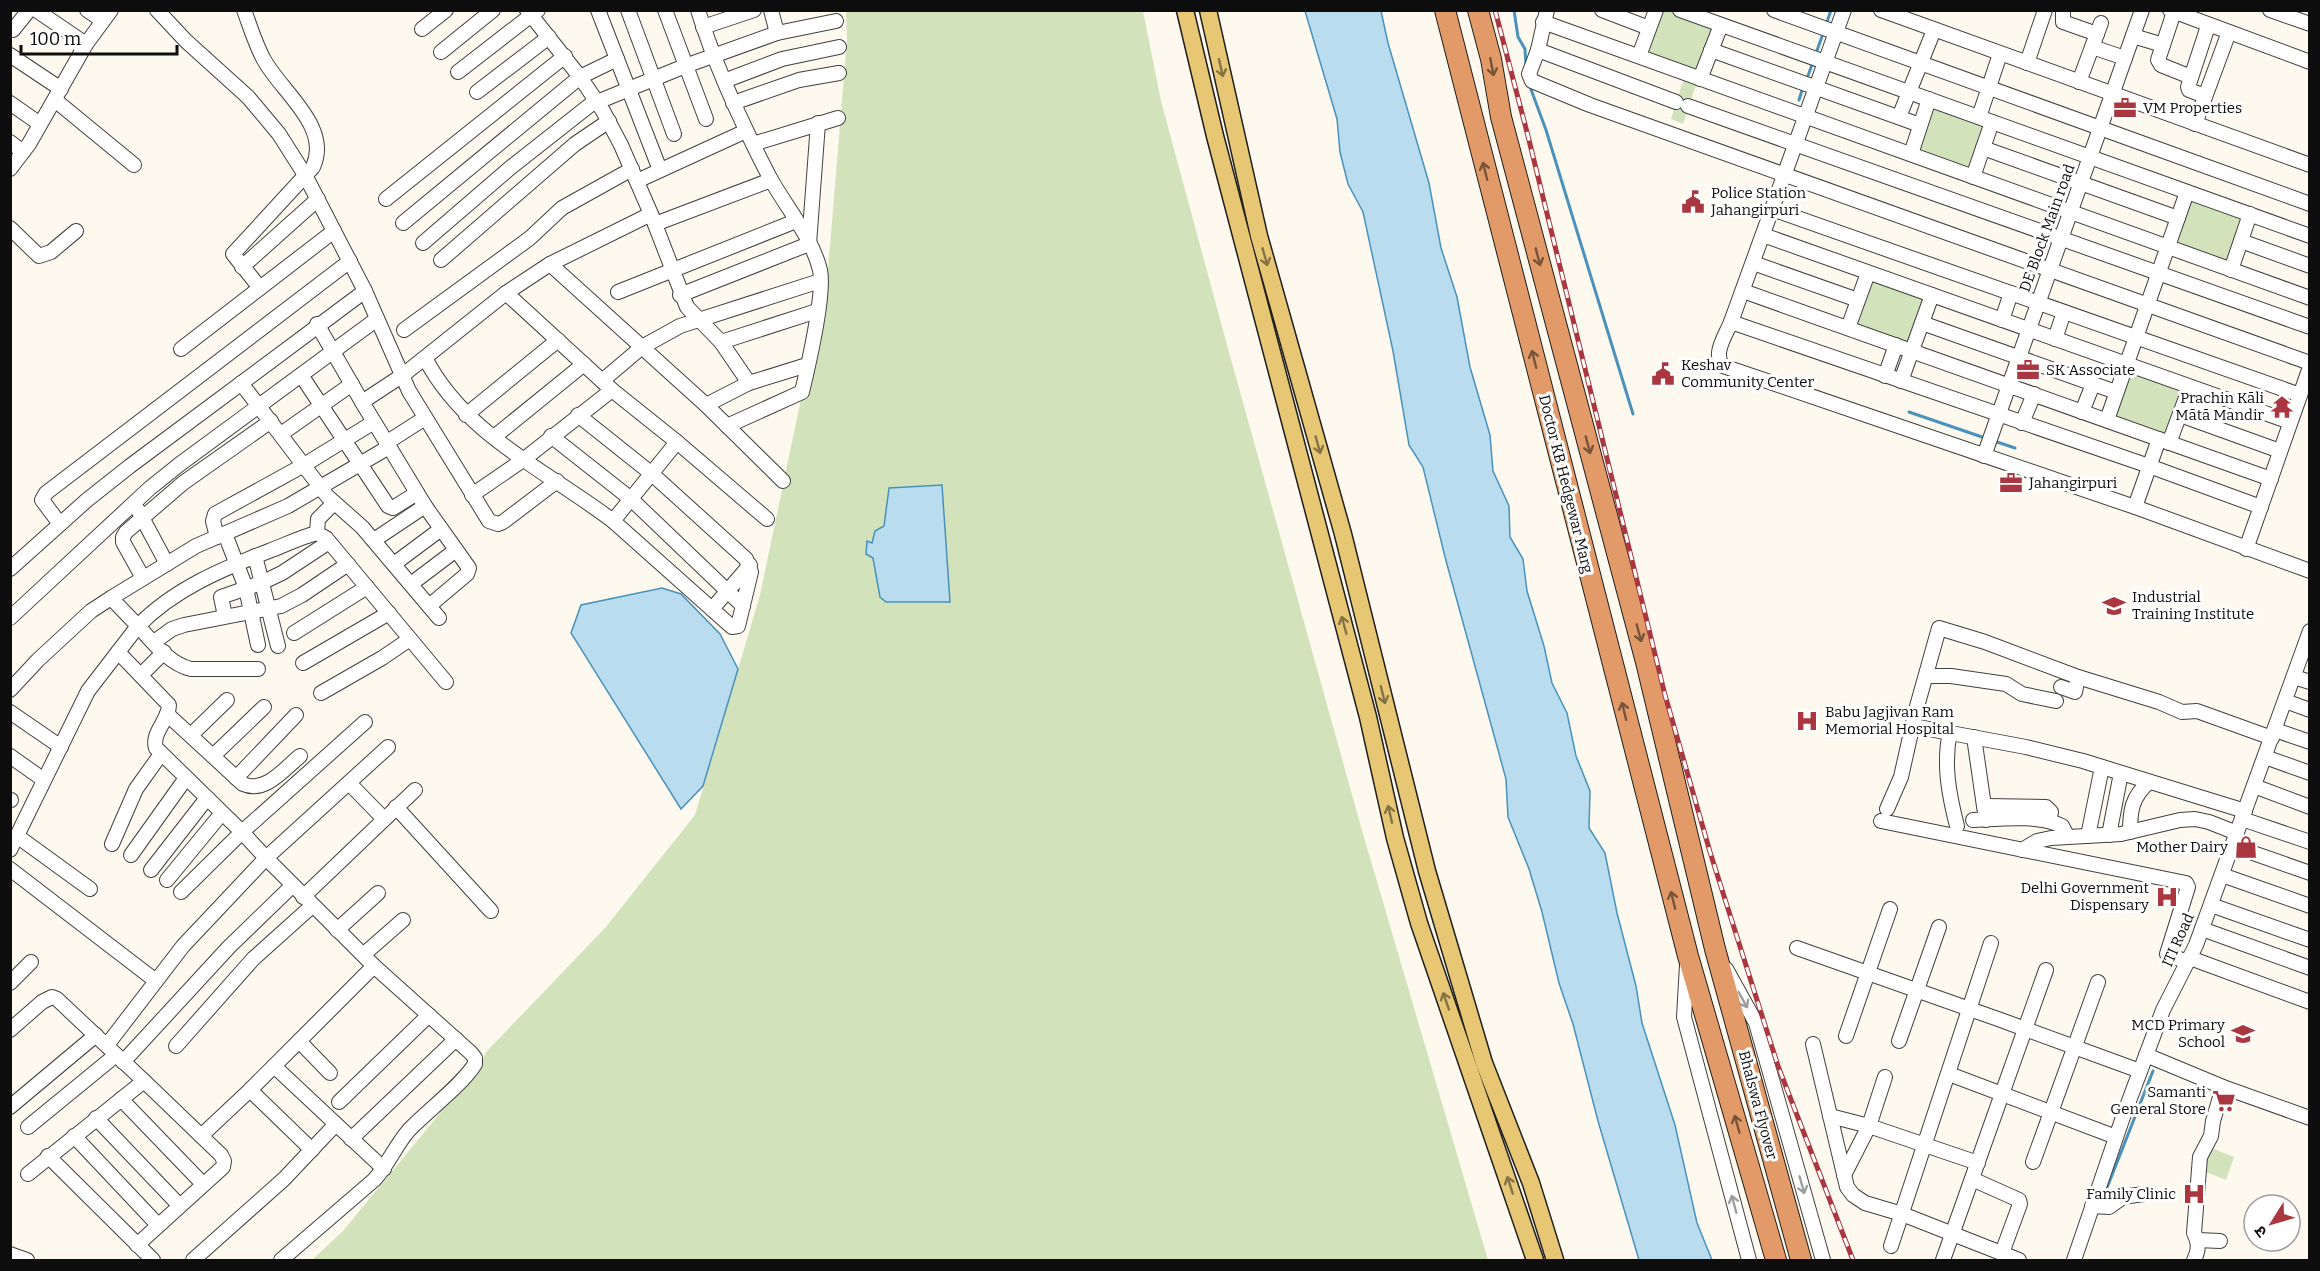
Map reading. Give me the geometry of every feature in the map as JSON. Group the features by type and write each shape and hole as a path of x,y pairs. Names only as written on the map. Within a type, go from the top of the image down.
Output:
{"highway":[{"name":"Doctor KB Hedgewar Marg","path":"1445,10 1688,956"},
{"name":"Doctor KB Hedgewar Marg","path":"1478,10 1491,58 1501,117 1646,662 1715,949"},
{"name":"Bhalswa Flyover","path":"1715,949 1801,1260"},
{"name":"Bhalswa Flyover","path":"1688,956 1776,1260"}],"main road":[{"path":"1185,10 1215,136 1368,717 1404,870 1426,944 1535,1260"},
{"path":"1208,10 1258,236 1343,534 1427,871 1484,1063 1537,1202 1555,1260"},
{"path":"1518,1209 1537,1202"}],"street":[{"path":"13,30 29,10"},
{"path":"36,10 87,44"},
{"path":"10,169 23,152 87,44 107,16 87,10"},
{"path":"157,10 186,41 248,97 309,171 318,199 377,319 415,366 447,394 466,415 523,460 613,521 712,609 735,628 738,626 751,572 750,565 652,474 578,415"},
{"path":"244,10 263,59 307,118 318,153 309,171 235,251 234,257 260,288"},
{"path":"441,52 493,10"},
{"path":"598,10 660,170"},
{"path":"628,10 674,134"},
{"path":"665,10 706,119"},
{"path":"698,10 714,57 746,131 771,180 809,244 820,270 817,311 800,394 727,426"},
{"path":"703,27 754,10"},
{"path":"771,10 777,33"},
{"path":"1602,10 1649,27"},
{"path":"1639,56 1656,10"},
{"path":"1680,10 2310,236"},
{"path":"1774,10 2310,204"},
{"path":"1844,10 1743,291 1718,354 1723,366 2134,507 2310,571"},
{"path":"1881,10 2310,165"},
{"path":"2027,63 2045,10"},
{"path":"2063,10 2063,22 2097,35 2125,58"},
{"name":"DE Block Main road","path":"1984,456 2142,10"},
{"path":"2270,10 2310,24"},
{"path":"2191,77 2159,63 2172,11 2310,62"},
{"path":"458,72 532,12 609,121 653,219 680,295 697,319 721,342 749,383"},
{"path":"422,29 440,13"},
{"path":"2246,549 2310,365 1590,105 1532,81 1529,74 1538,50 1545,16 1700,79 2310,298"},
{"path":"423,243 581,111 685,66 777,33 836,21"},
{"path":"1700,79 1720,25"},
{"path":"2205,96 2188,88 2208,26"},
{"path":"1899,117 1934,30"},
{"path":"2195,124 2229,32"},
{"path":"2079,82 2097,35"},
{"path":"2133,36 2163,45"},
{"path":"477,92 549,37"},
{"path":"724,81 782,59 839,47"},
{"path":"1538,50 1682,104 2310,327"},
{"path":"1711,50 1920,125"},
{"path":"1979,117 2000,54"},
{"path":"10,55 58,95 134,165"},
{"path":"386,200 565,56"},
{"path":"403,223 580,77 617,59"},
{"path":"733,103 790,82 838,73"},
{"path":"1911,154 1929,99"},
{"path":"10,103 40,124"},
{"path":"753,144 838,118"},
{"path":"441,260 575,144 609,121"},
{"path":"1973,177 1992,122"},
{"path":"809,244 818,123"},
{"path":"404,330 530,238 562,208 635,175 660,170 746,131"},
{"path":"10,142 23,152"},
{"path":"1983,148 2178,218"},
{"path":"362,402 415,366 506,293 550,264 590,242 771,180"},
{"path":"2107,420 2187,192"},
{"path":"242,267 318,199"},
{"path":"1772,209 2300,394"},
{"path":"2231,270 2250,214"},
{"path":"618,292 796,221"},
{"path":"10,228 39,256 51,252 76,231"},
{"path":"181,349 334,231"},
{"path":"1763,235 2290,422"},
{"path":"2241,241 2310,266"},
{"path":"680,295 809,244"},
{"path":"60,524 42,500 45,493 350,261"},
{"path":"1753,263 1858,300"},
{"path":"550,264 706,405 783,481"},
{"path":"1848,328 1868,273"},
{"path":"472,495 523,460 578,415 642,347 697,319 820,281"},
{"path":"10,569 122,472 364,291"},
{"path":"1743,291 2271,479"},
{"path":"506,293 607,385 767,519"},
{"path":"2002,320 2011,293"},
{"path":"1901,381 1932,295"},
{"path":"721,342 817,311"},
{"path":"2055,339 2064,312"},
{"path":"10,618 134,503 180,464 377,319"},
{"path":"1731,322 2260,507"},
{"path":"1922,323 2116,392"},
{"path":"317,324 387,445 469,571 429,606"},
{"path":"466,415 558,340"},
{"path":"1885,376 1896,345"},
{"path":"494,437 584,364"},
{"path":"706,405 749,383 807,365"},
{"path":"415,366 425,418 489,521 498,524 557,481"},
{"path":"301,375 391,508 417,493"},
{"path":"241,383 320,488 374,540 439,618"},
{"path":"281,434 352,384"},
{"path":"2082,411 2093,384"},
{"path":"2134,507 2148,466 2180,415 2190,387"},
{"path":"2022,423 2034,394"},
{"path":"2180,415 2280,451"},
{"path":"10,690 38,660 91,611 196,546 288,506 360,465 425,418"},
{"path":"143,578 123,542 123,537 142,518 215,459 271,421"},
{"path":"258,645 246,588 237,564 213,521 215,514 304,465 374,422"},
{"path":"551,436 631,499 743,606"},
{"path":"613,521 677,442"},
{"path":"134,503 167,564"},
{"path":"317,533 318,519 334,503"},
{"path":"374,540 425,506"},
{"path":"393,564 441,529"},
{"path":"317,533 329,542 446,682"},
{"path":"90,889 12,846 88,690 138,626 170,598 255,556 317,533"},
{"path":"225,616 221,597 282,573 329,542"},
{"path":"411,585 456,550"},
{"path":"255,556 278,646"},
{"path":"154,642 172,629 225,616 268,609 292,601 348,564"},
{"path":"712,609 750,565"},
{"path":"294,633 367,587"},
{"path":"111,598 173,661 191,669 258,669"},
{"path":"303,663 389,613"},
{"path":"2310,742 2229,722 2197,711 2182,712 2159,702 2078,677 1985,642 1939,628 1901,777 1884,815 2022,850 2145,873 2188,884 2167,954 2310,1002"},
{"name":"ITI Road","path":"2074,1260 2146,1055 2163,1010 2202,929 2294,676 2308,646 2310,631"},
{"path":"321,693 410,639"},
{"path":"118,652 169,705 154,743 161,754 242,832 292,886 374,966 475,1058 475,1064 409,1130 384,1169 281,1260"},
{"path":"141,675 164,652"},
{"path":"1927,676 1954,676 2006,684 2022,694 2056,701"},
{"path":"2294,676 2310,682"},
{"path":"2061,687 2075,692 2078,677"},
{"path":"191,735 227,700"},
{"path":"2285,701 2310,710"},
{"path":"213,756 264,707"},
{"path":"10,712 61,747"},
{"path":"167,714 236,778 251,788 259,787 300,756"},
{"path":"236,778 296,715"},
{"path":"181,892 242,832 365,722"},
{"path":"1913,726 2026,747 2102,767 2244,815 2310,842"},
{"path":"1950,732 1946,760 1950,798 1957,826"},
{"path":"1974,737 1982,815 2046,807 2051,810 2049,821 2062,826 2068,837"},
{"path":"116,1054 156,981 183,946 266,858 388,747"},
{"path":"112,844 136,789 161,754"},
{"path":"10,756 44,780"},
{"path":"2265,757 2310,773"},
{"path":"2088,836 2102,767"},
{"path":"2109,835 2121,773"},
{"path":"131,855 186,778"},
{"path":"2130,832 2131,805 2140,789 2149,782"},
{"path":"349,783 384,819"},
{"path":"2254,786 2310,807"},
{"path":"176,1046 307,901 384,819 415,790"},
{"path":"151,870 207,798"},
{"path":"396,807 491,911"},
{"path":"166,880 222,813"},
{"path":"2022,850 2037,841 2109,835 2195,819 2209,822 2235,839 2310,873"},
{"path":"10,869 156,981"},
{"path":"2222,875 2310,906"},
{"path":"28,1128 116,1054 292,886"},
{"path":"337,930 378,893"},
{"path":"2211,905 2310,940"},
{"path":"1846,1036 1890,909"},
{"path":"363,955 403,920"},
{"path":"1899,1041 1939,927"},
{"path":"2202,929 2310,968"},
{"path":"1891,1246 1991,943"},
{"path":"1797,948 2140,1071"},
{"path":"1715,949 1756,1023 1823,1260"},
{"path":"1688,956 1683,1017 1749,1260"},
{"path":"10,983 31,962"},
{"path":"201,1136 374,966"},
{"path":"1943,1260 2046,970"},
{"path":"2033,1162 2098,982"},
{"path":"10,1030 42,1002 52,997 57,999 221,1155 224,1161 223,1167 202,1183 137,1245"},
{"path":"339,1102 429,1015"},
{"path":"10,1107 96,1035"},
{"path":"351,1139 456,1039"},
{"path":"299,1041 330,1073"},
{"path":"1813,1044 1847,1187 1853,1195 1865,1203 1902,1214 2019,1260"},
{"path":"2146,1055 2223,1087 2310,1118"},
{"path":"274,1066 384,1169"},
{"path":"1949,1074 2116,1137"},
{"path":"1844,1175 1869,1126 1885,1077"},
{"path":"28,1173 144,1081"},
{"path":"2213,1153 2211,1136 2213,1120 2223,1087"},
{"path":"250,1090 312,1150"},
{"path":"121,1099 202,1183"},
{"path":"1830,1116 1926,1144 1978,1163"},
{"path":"96,1118 179,1205"},
{"path":"194,1260 284,1179 335,1125"},
{"path":"2194,1260 2198,1253 2198,1240 2194,1233 2200,1157 2211,1136"},
{"path":"74,1137 158,1225"},
{"path":"48,1156 153,1260"},
{"path":"1972,1179 2019,1200 2020,1204 2002,1253"},
{"path":"2092,1206 2109,1207 2123,1197 2150,1193"},
{"path":"2198,1240 2220,1241"},
{"path":"10,1254 27,1260"}],"green space":[{"path":"846,11 1143,11 1161,101 1227,345 1361,827 1488,1260 312,1260 343,1231 477,1068 487,1051 605,928 695,815 760,595 828,270 847,40"},
{"path":"1660,11 1669,11 1714,26 1697,72 1645,54"},
{"path":"1684,78 1697,82 1683,124 1671,119"},
{"path":"1933,105 1986,124 1970,169 1917,151"},
{"path":"2192,198 2245,216 2229,262 2176,244"},
{"path":"1871,279 1924,298 1908,343 1855,325"},
{"path":"2130,372 2182,391 2166,436 2114,418"},
{"path":"2209,1147 2234,1157 2226,1180 2203,1171"}],"water":[{"path":"1305,11 1381,11 1388,43 1429,183 1441,248 1457,297 1470,367 1490,435 1493,471 1509,506 1510,537 1523,559 1527,591 1544,646 1552,683 1567,713 1576,756 1590,791 1589,828 1605,853 1617,913 1636,986 1642,1023 1675,1125 1697,1223 1712,1260 1639,1260 1598,1121 1573,1024 1559,983 1542,912 1529,869 1508,817 1506,779 1445,557 1423,467 1409,445 1393,351 1363,212 1348,184 1340,152 1337,119"},
{"path":"942,485 950,602 886,602 880,597 873,558 866,554 867,541 872,543 875,531 884,526 889,488"},
{"path":"662,588 681,594 720,634 738,669 703,786 681,809 571,633 581,605"}],"waterway":[{"path":"1514,10 1518,37 1525,49 1526,66"},
{"path":"1826,25 1831,10"},
{"path":"1815,56 1824,31"},
{"path":"1806,81 1813,62"},
{"path":"1529,84 1546,130 1633,414"},
{"path":"1799,100 1803,87"},
{"path":"1909,412 1985,438"},
{"path":"1994,441 2015,448"},
{"path":"2101,1203 2153,1071"}],"railway":[{"path":"1495,10 1665,695 1710,852 1778,1066 1853,1260"}],"place":[{"name":"VM Properties","path":"2125,108"},
{"name":"Police Station Jahangirpuri","path":"1693,202"},
{"name":"SK Associate","path":"2028,370"},
{"name":"Keshav Community Center","path":"1663,374"},
{"name":"Prachin Kāli Mātā Mandir","path":"2282,407"},
{"name":"Jahangirpuri","path":"2011,483"},
{"name":"Industrial Training Institute","path":"2114,606"},
{"name":"Babu Jagjivan Ram Memorial Hospital","path":"1807,721"},
{"name":"Mother Dairy","path":"2246,847"},
{"name":"Delhi Government Dispensary","path":"2167,897"},
{"name":"MCD Primary School","path":"2243,1034"},
{"name":"Samanti General Store","path":"2224,1101"},
{"name":"Family Clinic","path":"2194,1194"}]}
